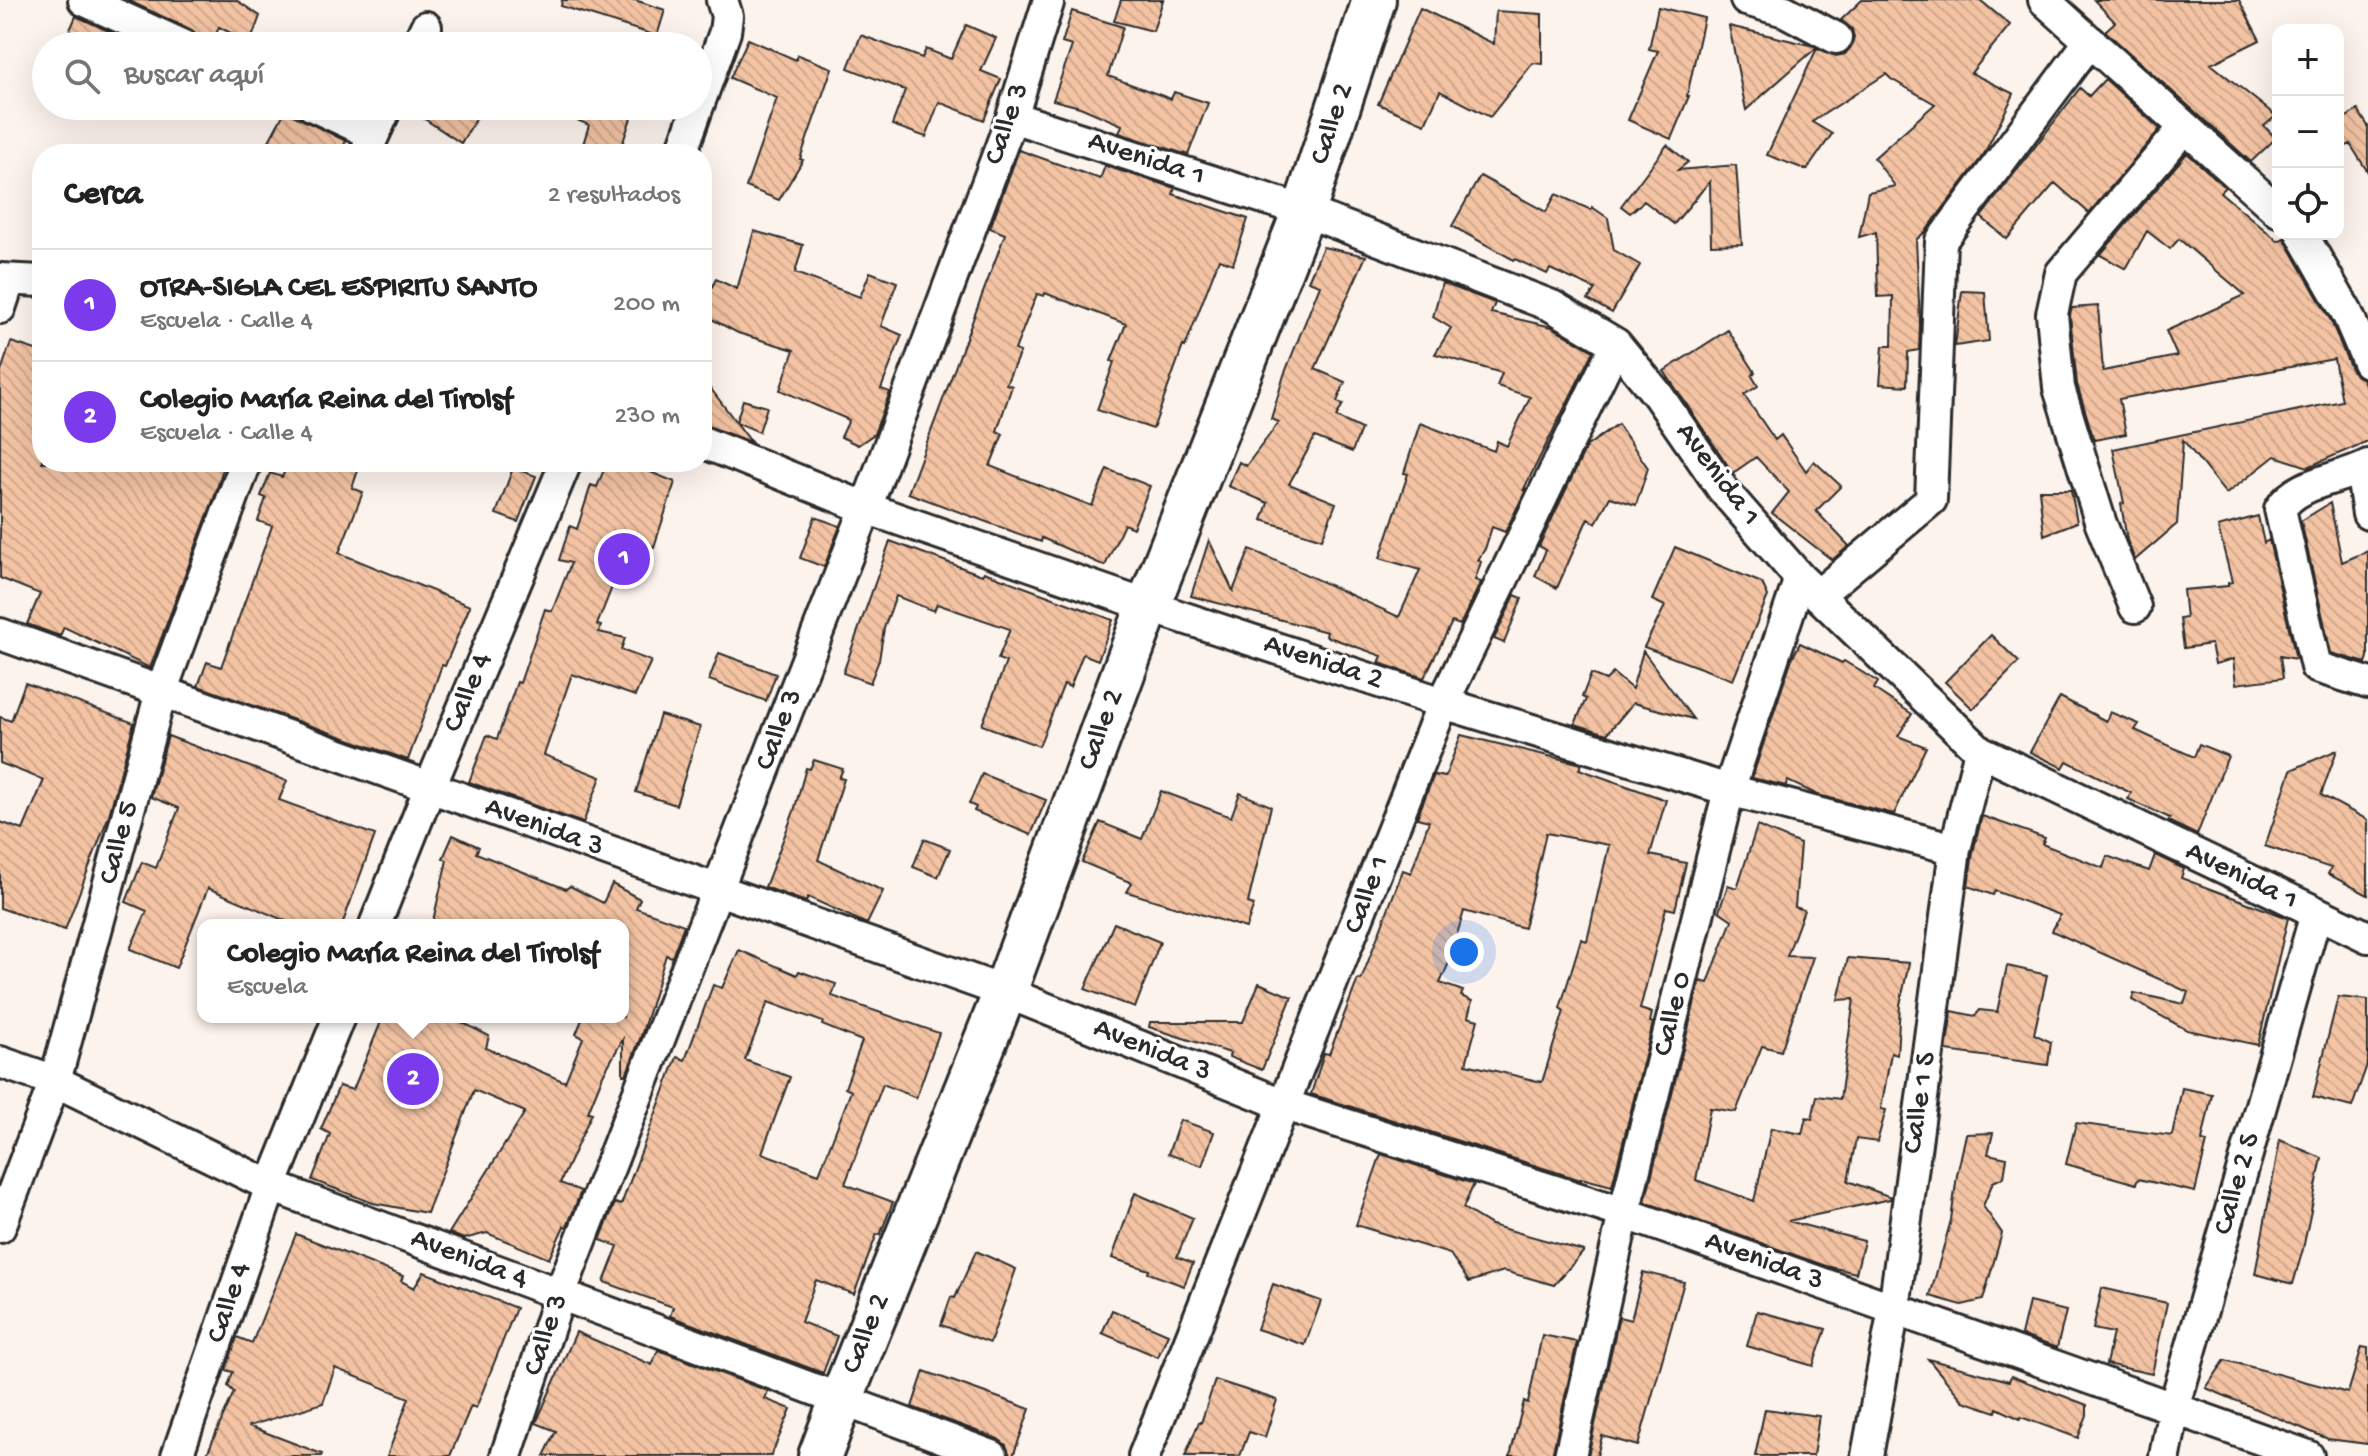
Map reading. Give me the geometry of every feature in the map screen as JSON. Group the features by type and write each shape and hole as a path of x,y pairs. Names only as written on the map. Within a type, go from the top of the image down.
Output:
{"main road":[{"name":"Calle 2","path":"820,1456 1005,992 1148,606 1304,211 1374,0"}],"street":[{"path":"84,0 154,32"},
{"path":"712,68 725,32 727,16 722,0"},
{"path":"1746,0 1785,11 1836,38"},
{"path":"2044,0 2272,206"},
{"name":"Calle 3","path":"506,1456 560,1294 866,508 1012,117 1048,3"},
{"path":"1809,587 1931,500 1941,241 2090,41"},
{"name":"Avenida 1","path":"1012,117 1304,211 1552,306 1616,344 1657,394 1724,491 1809,587 1980,751 2368,937"},
{"path":"334,120 369,144 380,120"},
{"path":"685,144 693,120"},
{"path":"2135,607 2101,524 2059,388 2052,314 2061,273 2185,127"},
{"path":"2305,240 2347,313 2368,362"},
{"path":"3,289 32,283"},
{"name":"Calle 1","path":"1144,1456 1443,703 1616,344"},
{"name":"Avenida 2","path":"712,446 866,508 1148,606 1443,703 1729,790 1955,849"},
{"path":"2368,514 2365,467 2298,491 2287,498 2280,509 2316,667 2368,683"},
{"name":"Calle 5","path":"0,1227 55,1081 161,692 242,472"},
{"name":"Calle 4","path":"377,919 562,472"},
{"name":"Calle 0","path":"1570,1456 1624,1213 1729,790 1809,587"},
{"name":"Avenida 3","path":"0,634 1005,992 1285,1105 1624,1213 2308,1456"},
{"name":"Calle 1 S","path":"1867,1456 1894,1309 1955,849 1980,751"},
{"name":"Calle 2 S","path":"2165,1456 2174,1408 2316,914"},
{"name":"Calle 4","path":"177,1456 271,1186 337,1023"},
{"name":"Avenida 4","path":"0,1062 55,1081 271,1186 992,1456"}],"building":[{"path":"127,0 236,0 260,16 254,32 229,32 219,27 217,32 192,30"},
{"path":"562,0 635,0 665,10 658,32 644,32 561,6"},
{"path":"1121,0 1163,0 1153,31 1114,21"},
{"path":"1862,0 1980,0 2010,25 1971,73 2014,94 1984,154 1916,240 1919,350 1908,352 1907,386 1880,384 1883,346 1892,346 1893,296 1878,297 1876,232 1859,237 1868,192 1895,186 1874,158 1935,104 1886,74 1812,122 1832,134 1807,170 1767,155 1817,48 1836,56 1845,54 1851,47 1854,38 1852,29 1841,20"},
{"path":"2094,0 2239,0 2260,40 2211,64 2272,113 2272,119 2264,126 2272,134 2272,142 2251,162 2105,31 2115,22"},
{"path":"1658,7 1704,18 1689,96 1671,139 1628,120 1658,51 1649,49"},
{"path":"1420,8 1494,44 1496,11 1542,14 1542,64 1533,63 1490,117 1440,91 1425,124 1378,104"},
{"path":"1072,11 1123,27 1108,76 1171,99 1174,92 1208,103 1188,155 1119,133 1122,125 1080,107 1053,100 1072,46 1062,43"},
{"path":"76,16 111,32 69,32"},
{"path":"966,25 996,38 981,71 1001,79 984,120 939,102 926,137 892,125 905,90 848,68 861,35 922,58 926,49 951,59"},
{"path":"1729,26 1814,46 1816,48 1746,110"},
{"path":"748,39 796,60 798,55 832,68 800,159 803,160 779,200 746,187 777,98 730,78"},
{"path":"2105,79 2160,129 2089,213 2055,183 2007,239 1981,217 2080,88 2089,96"},
{"path":"2358,110 2368,126 2368,172 2350,144 2344,148 2344,118"},
{"path":"280,120 303,120 346,141 345,144 267,144"},
{"path":"426,120 475,120 461,143"},
{"path":"577,120 630,120 622,144 583,144 589,125"},
{"path":"1667,145 1688,162 1678,170 1736,165 1742,244 1711,245 1710,181 1674,224 1644,201 1630,213 1621,206"},
{"path":"1019,150 1100,179 1105,166 1175,188 1173,194 1248,219 1233,264 1219,259 1153,429 1097,410 1126,324 1045,293 1044,296 1037,294 1015,350 1020,352 1006,384 1012,386 997,431 1003,434 990,466 1092,506 1107,469 1150,486 1133,528 1124,524 1105,566 1042,538 1041,542 908,493 1005,234 990,228"},
{"path":"2187,153 2225,187 2220,192 2272,236 2272,240 2285,240 2331,321 2351,369 2363,379 2368,391 2368,441 2308,467 2275,456 2226,494 2183,440 2177,524 2135,560 2127,540 2121,504 2124,503 2113,449 2342,401 2334,359 2119,399 2126,434 2094,440 2077,384 2070,315 2072,308 2098,306 2103,371 2177,356 2166,331 2245,295 2179,239 2170,249 2147,231 2126,269 2100,255"},
{"path":"1480,176 1546,212 1556,194 1591,210 1592,207 1608,218 1614,250 1640,265 1612,313 1588,300 1595,289 1550,269 1547,274 1514,260 1452,226"},
{"path":"754,231 803,245 795,273 860,297 870,272 897,282 881,326 902,335 881,389 890,392 874,434 858,445 841,437 849,420 780,390 794,350 738,333 712,319 712,287 716,279 737,289"},
{"path":"1323,247 1366,256 1315,369 1345,382 1337,402 1343,404 1336,417 1361,429 1352,452 1315,437 1289,484 1336,503 1322,539 1262,520 1268,503 1228,486 1239,462 1246,466 1279,422 1271,419 1284,375 1320,285 1308,281"},
{"path":"1442,283 1495,303 1491,313 1552,327 1593,351 1505,532 1492,527 1478,560 1481,562 1475,580 1481,582 1460,625 1452,622 1424,678 1379,663 1382,656 1326,636 1327,632 1191,596 1209,540 1233,591 1250,549 1399,617 1420,570 1380,558 1408,474 1404,473 1420,423 1494,451 1497,441 1507,446 1530,397 1497,386 1502,373 1435,354 1451,328 1433,317"},
{"path":"1962,291 1985,292 1989,341 1955,346"},
{"path":"1728,330 1755,372 1752,376 1758,386 1744,395 1775,440 1781,435 1806,471 1814,461 1841,486 1816,511 1849,546 1832,560 1772,513 1789,492 1756,457 1733,473 1664,371"},
{"path":"11,342 32,349 32,472 222,472 150,668 64,627 60,636 27,624 40,594 0,578 0,374"},
{"path":"712,390 751,442 712,428"},
{"path":"743,400 767,407 759,432 736,422"},
{"path":"1618,424 1648,468 1636,505 1610,497 1596,523 1588,518 1557,588 1535,576 1546,550 1539,546 1587,446"},
{"path":"284,472 358,472 352,488 363,492 339,553 470,606 445,666 442,665 408,760 198,686 207,662 221,667 272,526 258,521 266,498 261,496 270,473 282,477"},
{"path":"512,472 536,476 518,522 496,514"},
{"path":"603,472 650,472 675,482 654,547 637,541 625,580 616,577 597,625 601,626 599,632 625,638 621,650 651,661 635,696 572,674 544,755 601,777 583,823 469,782 487,735 497,739 545,609 552,611 571,563 559,560 570,526 577,529 591,485 597,487"},
{"path":"2039,490 2071,490 2077,522 2044,535"},
{"path":"2330,503 2342,562 2368,551 2366,663 2331,653 2301,521"},
{"path":"2258,516 2264,543 2269,540 2296,659 2280,656 2283,678 2236,684 2233,659 2215,664 2211,644 2184,648 2180,619 2186,618 2183,590 2228,586 2232,582 2218,527"},
{"path":"815,517 840,526 824,567 800,558"},
{"path":"890,541 1113,620 1098,660 1083,654 1070,687 1064,684 1039,746 982,725 1006,662 998,659 1010,629 937,604 934,611 896,596 870,683 843,673"},
{"path":"1675,547 1762,583 1768,596 1733,680 1644,647 1665,606 1652,600"},
{"path":"1515,595 1522,598 1504,643 1494,639"},
{"path":"1991,635 2019,662 1973,709 1945,682"},
{"path":"1800,643 1842,663 1844,661 1878,682 1874,689 1912,714 1898,736 1926,747 1894,814 1818,795 1788,781 1786,786 1752,778 1791,661"},
{"path":"1643,651 1693,719 1633,703 1607,734 1575,724 1586,699 1582,697 1591,674 1606,680 1613,673 1632,689"},
{"path":"719,653 776,674 766,701 709,680"},
{"path":"25,683 134,723 109,815 65,930 0,908 0,822 23,830 44,780 0,763 0,717 11,721"},
{"path":"2060,697 2106,721 2110,712 2139,724 2135,730 2194,757 2199,744 2228,756 2197,835 2168,821 2170,818 2128,799 2131,793 2067,761 2063,768 2030,752"},
{"path":"660,715 700,727 676,805 636,792"},
{"path":"1461,735 1582,764 1579,769 1666,800 1650,855 1686,863 1675,910 1666,908 1640,1009 1652,1013 1650,1022 1653,1023 1612,1186 1581,1180 1311,1094 1324,1053 1329,1054 1358,979 1361,980 1403,870 1411,873 1429,821 1417,818 1434,775 1445,777","holes":["1546,833 1609,845 1587,941 1581,939 1560,1008 1564,1011 1542,1082 1466,1064 1478,1020 1468,1017 1472,1001 1461,996 1463,991 1440,983 1464,911 1524,928"]},
{"path":"168,736 287,781 279,800 375,835 344,919 281,919 208,888 176,968 130,949 147,911 126,902 142,862 156,868 179,808 151,797"},
{"path":"2337,750 2321,795 2368,820 2368,895 2328,874 2331,868 2265,846 2291,770"},
{"path":"814,760 843,769 839,778 844,779 818,860 883,891 867,924 808,897 806,902 765,887 794,811 806,768 810,769"},
{"path":"982,774 1046,800 1031,835 974,811 976,807 969,804"},
{"path":"1161,791 1231,817 1240,793 1271,806 1248,903 1254,905 1246,928 1127,892 1132,883 1082,862 1100,822 1142,839"},
{"path":"1982,816 2045,838 2042,844 2103,868 2107,856 2149,871 2155,855 2184,869 2181,878 2288,918 2258,1045 2187,1030 2132,1000 2134,993 2184,1004 2188,992 2052,931 2060,915 1995,891 1993,895 1968,886"},
{"path":"1757,826 1800,844 1795,907 1804,910 1787,956 1813,957 1781,1051 1762,1046 1736,1112 1710,1108 1696,1180 1754,1201 1771,1128 1802,1134 1806,1117 1812,1119 1817,1096 1840,1099 1854,999 1838,1000 1848,958 1909,963 1900,1005 1897,1055 1891,1053 1881,1109 1886,1110 1877,1142 1856,1139 1848,1181 1891,1197 1788,1221 1864,1241 1856,1273 1826,1266 1645,1202 1700,981 1708,983 1732,920 1719,911 1728,885 1737,888"},
{"path":"453,835 479,847 476,853 566,889 570,886 603,903 612,884 640,899 636,908 684,925 672,957 666,955 626,1075 623,1075 623,1039 603,1075 588,1112 592,1113 560,1183 581,1191 567,1227 564,1226 549,1259 487,1233 464,1239 449,1233 525,1112 474,1090 427,1213 373,1203 312,1180 330,1134 321,1129 339,1086 353,1090 381,1023 464,1023 489,1036 486,1048 565,1082 583,1038 576,1034 581,1023 629,1023 629,919 433,919 447,860 443,858"},
{"path":"924,839 950,849 938,877 913,867"},
{"path":"1114,923 1160,942 1135,1008 1085,989"},
{"path":"739,950 797,975 799,971 836,984 832,996 939,1033 916,1098 883,1084 845,1184 893,1202 854,1294 816,1280 801,1322 837,1336 823,1373 670,1316 673,1307 604,1282 618,1246 600,1240 615,1203 621,1205 677,1057 685,1060 713,985 722,988","holes":["768,1002 823,1022 822,1025 862,1041 845,1088 851,1091 819,1174 762,1153 790,1077 745,1060"]},
{"path":"2007,966 2047,975 2034,1034 2051,1042 2048,1065 1946,1051 1952,1011 1975,1016 1980,1010 1997,1012"},
{"path":"1259,983 1292,997 1262,1070 1229,1057 1230,1053 1149,1027 1150,1022 1243,1022"},
{"path":"2338,997 2368,1000 2368,1062 2352,1107 2313,1097"},
{"path":"2182,1088 2212,1094 2202,1141 2207,1142 2195,1192 2138,1179 2136,1184 2066,1164 2076,1123 2172,1136"},
{"path":"1180,1120 1214,1132 1202,1166 1168,1154"},
{"path":"1993,1133 1988,1154 2007,1158 2004,1177 1993,1182 1983,1206 2002,1233 1983,1300 1962,1305 1930,1296 1951,1220 1966,1134"},
{"path":"2280,1140 2322,1158 2293,1284 2255,1274"},
{"path":"1381,1154 1474,1184 1463,1208 1491,1225 1584,1251 1554,1285 1504,1271 1469,1282 1450,1254 1356,1225"},
{"path":"1135,1193 1193,1218 1177,1257 1193,1263 1184,1286 1112,1258"},
{"path":"296,1234 403,1276 401,1281 414,1288 424,1272 516,1308 476,1408 471,1406 450,1456 387,1456 409,1398 335,1368 323,1403 249,1426 321,1456 206,1456 234,1392 228,1386 233,1372 226,1370 237,1337 252,1343"},
{"path":"976,1251 1016,1269 990,1343 941,1325 951,1297 955,1298"},
{"path":"1643,1272 1684,1282 1638,1446 1602,1436 1597,1456 1588,1456 1619,1317 1631,1320"},
{"path":"1273,1284 1321,1301 1305,1345 1257,1329"},
{"path":"2102,1288 2167,1303 2152,1374 2106,1364 2113,1333 2093,1329"},
{"path":"2029,1302 2066,1311 2057,1348 2021,1335"},
{"path":"1112,1310 1168,1334 1158,1357 1102,1333"},
{"path":"1757,1311 1826,1329 1813,1366 1747,1346"},
{"path":"576,1332 652,1365 658,1350 768,1391 765,1399 791,1409 771,1456 544,1456 556,1431 536,1423"},
{"path":"1542,1335 1577,1342 1552,1456 1510,1456 1524,1401 1528,1403"},
{"path":"2362,1347 2368,1348 2368,1444 2328,1439 2206,1388 2225,1360 2348,1393"},
{"path":"1928,1359 2009,1381 2011,1376 2087,1405 2087,1415 2078,1438 1997,1408 1996,1412 1963,1401"},
{"path":"924,1371 1030,1409 1013,1456 998,1439 912,1407"},
{"path":"1215,1380 1277,1400 1265,1437 1249,1432 1240,1456 1185,1456 1201,1423"},
{"path":"1765,1409 1819,1416 1813,1456 1755,1456"}],"place":[{"name":"OTRA-SIGLA CEL ESPIRITU SANTO","path":"624,559"},
{"name":"Colegio María Reina del Tirolsf","path":"413,1079"}]}
